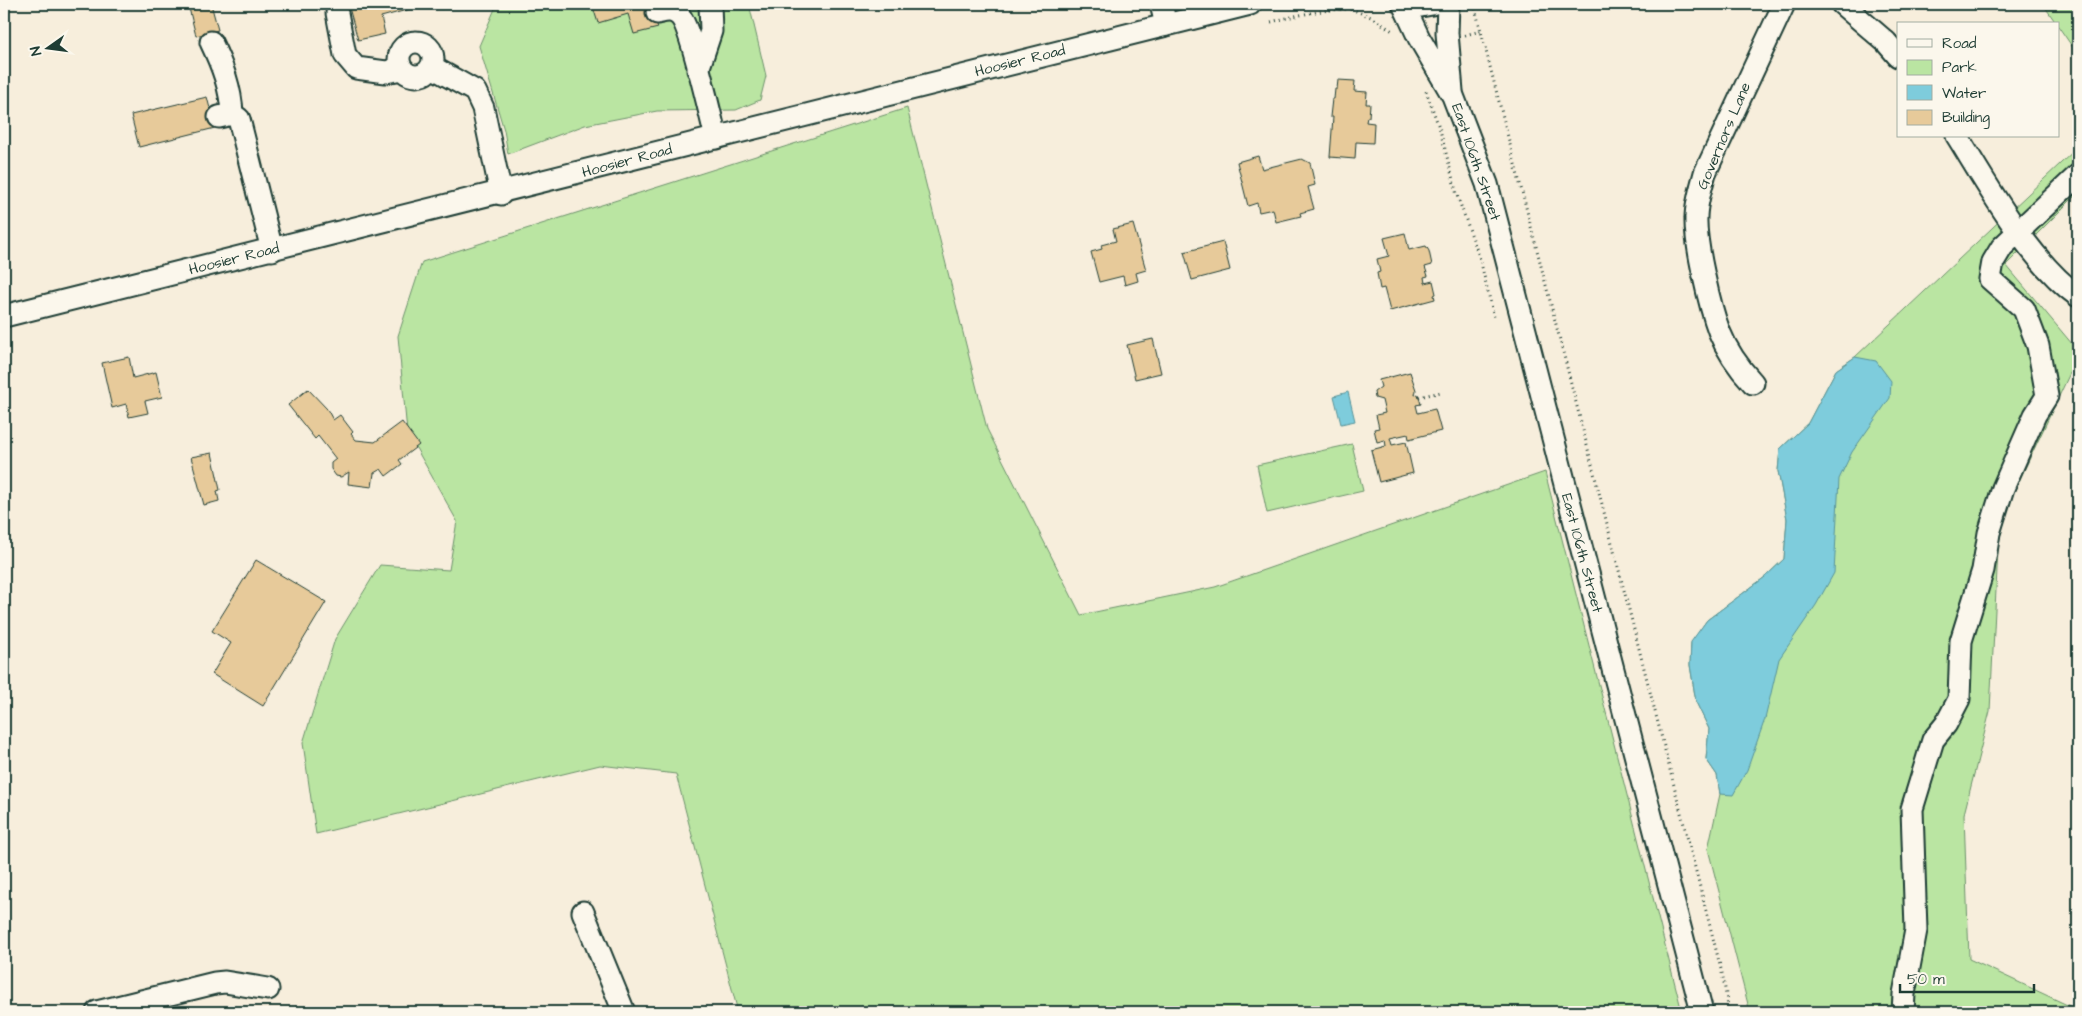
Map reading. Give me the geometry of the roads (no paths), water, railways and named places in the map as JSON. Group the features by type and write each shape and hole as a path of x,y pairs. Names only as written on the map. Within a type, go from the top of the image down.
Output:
{"street":[{"path":"698,71 711,31 710,4"},
{"path":"1161,4 1166,25"},
{"name":"Hoosier Road","path":"4,316 500,194 1250,4"},
{"name":"East 106th Street","path":"1403,4 1419,38 1453,96 1487,184 1702,1012"},
{"path":"1409,4 1421,6 1432,4"},
{"name":"East 106th Street","path":"1448,4 1447,33 1453,96"},
{"name":"Governors Lane","path":"1753,383 1728,351 1719,330 1700,254 1696,219 1699,195 1705,173 1784,4"},
{"path":"1842,4 1886,42 1897,55"},
{"path":"657,13 669,10 680,16 689,34 716,138"},
{"path":"336,13 346,55 356,68 386,72 402,69 414,76 420,76 432,67"},
{"path":"211,42 226,76 232,101 225,115 239,119 272,250"},
{"path":"402,69 400,53 408,44 414,42 423,43 431,51 432,67"},
{"path":"432,67 475,90 483,108 500,194"},
{"path":"1958,138 2019,232 2042,261 2078,296"},
{"path":"1903,1012 1904,994 1916,930 1912,809 1932,740 1946,724 1959,699 1961,641 1983,570 1989,533 2003,488 2035,415 2047,396 2038,346 2024,309 1990,279 1993,262 2002,247 2078,175"},
{"path":"583,912 624,1012"},
{"path":"96,1012 215,983 225,982 268,989"}],"water":[{"path":"1855,357 1876,361 1891,381 1890,398 1852,452 1839,479 1834,573 1816,605 1779,659 1765,719 1747,770 1733,795 1720,794 1717,775 1706,759 1709,729 1696,702 1690,665 1691,642 1707,620 1765,577 1784,559 1787,519 1778,471 1780,449 1808,423 1836,370"},
{"path":"1348,392 1355,421 1341,424 1334,396"}]}
